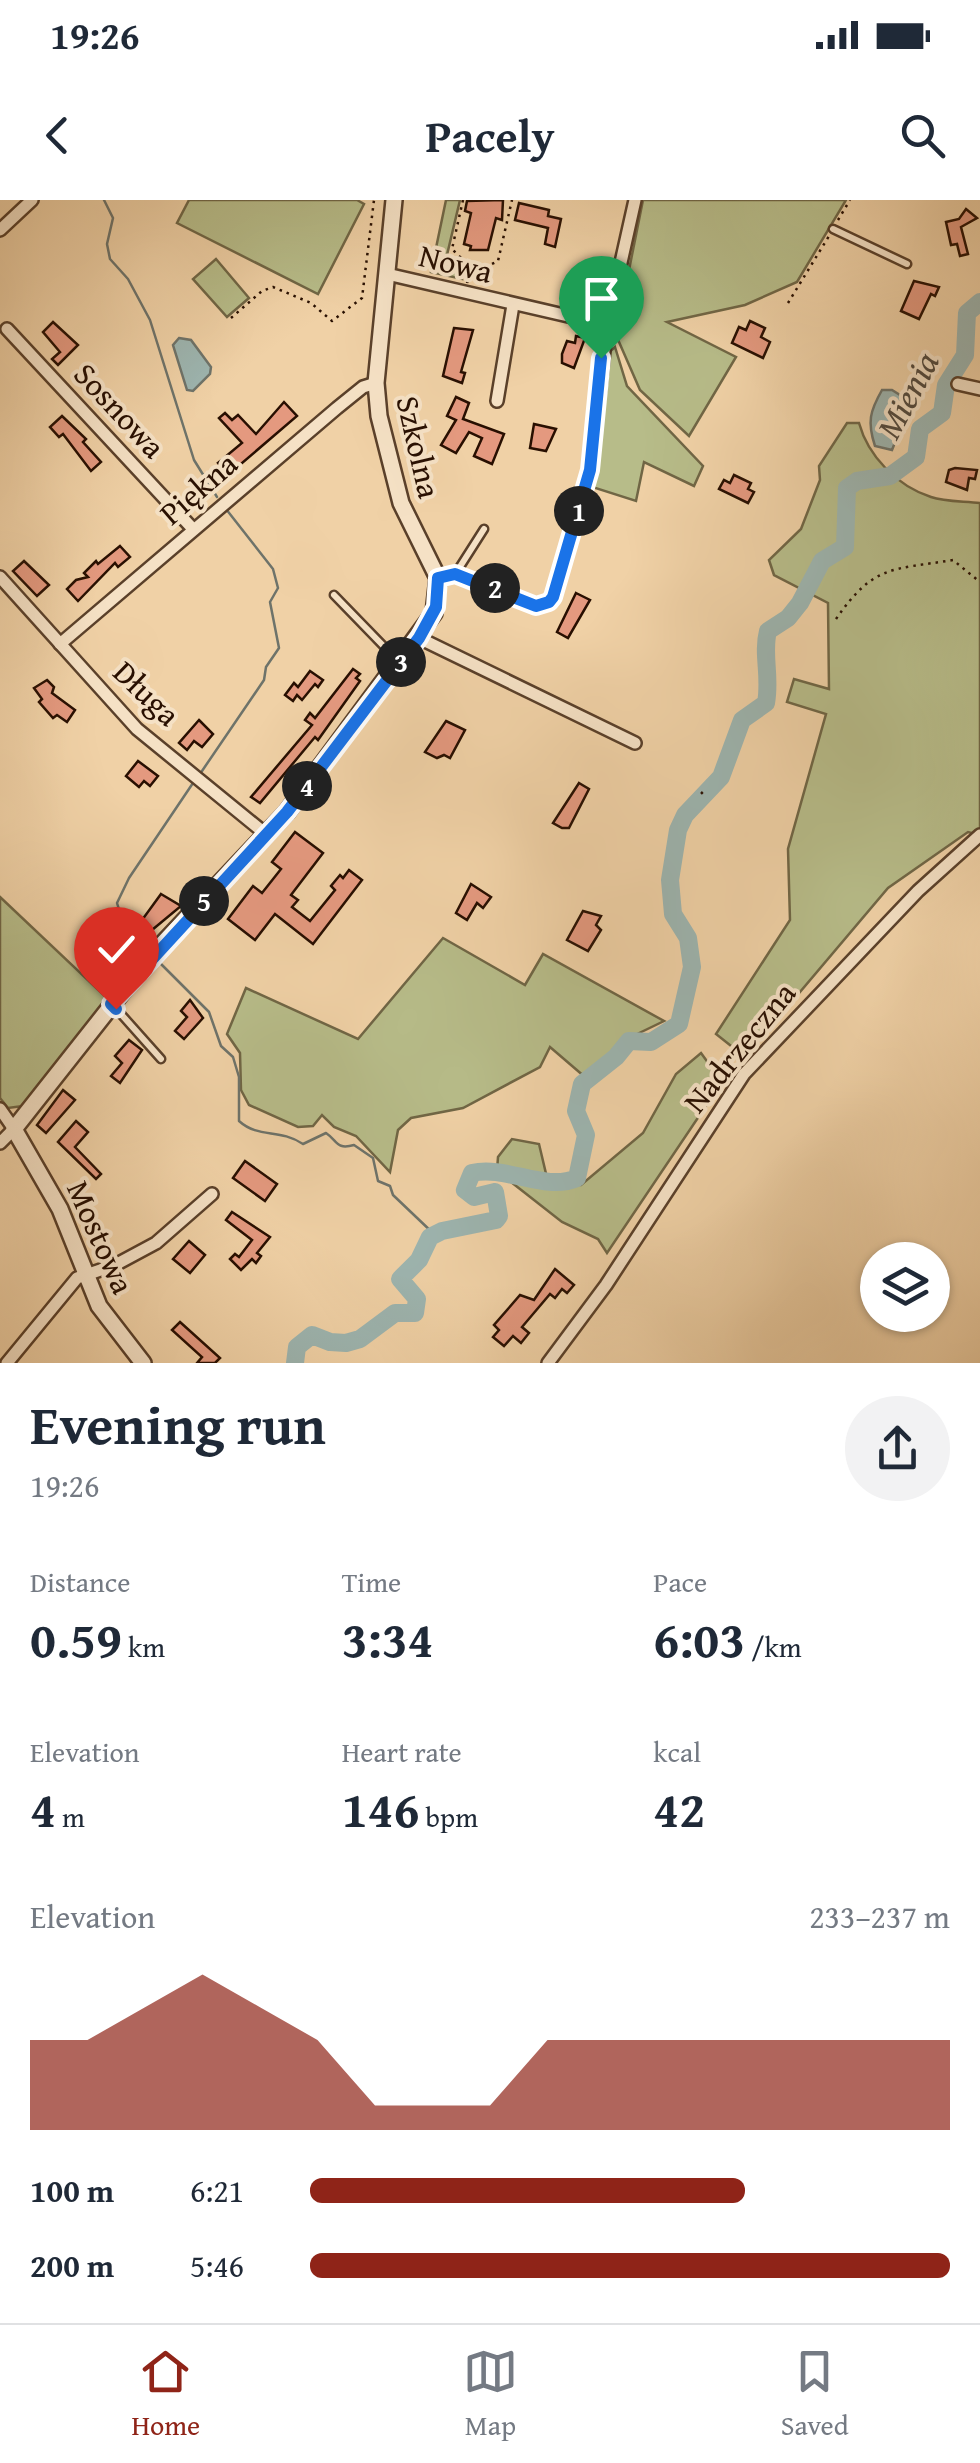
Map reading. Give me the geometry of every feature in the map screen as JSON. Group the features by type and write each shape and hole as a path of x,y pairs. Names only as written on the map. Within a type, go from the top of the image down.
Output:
{"street":[{"path":"0,230 32,200"},
{"name":"Szkolna","path":"394,200 376,383 384,445 397,492 438,578"},
{"path":"0,1143 149,958 268,836 419,638 436,607 438,578 455,574 536,606 553,597 592,454 607,325 635,200"},
{"name":"Nowa","path":"387,274 607,325"},
{"name":"Nowa","path":"497,402 512,305"},
{"name":"Sosnowa","path":"7,329 193,529"},
{"name":"Piękna","path":"60,644 337,408 363,387 376,383"},
{"path":"958,384 980,389"},
{"name":"Długa","path":"0,577 137,728 268,836"},
{"path":"419,638 635,743"},
{"name":"Nadrzeczna","path":"548,1363 606,1285 744,1074 918,891 977,840"},
{"path":"0,1109 14,1130"},
{"name":"Mostowa","path":"14,1130 47,1182 85,1276 118,1335 143,1363"},
{"path":"7,1363 68,1286 116,1265 170,1234 212,1194"}],"lane":[{"path":"833,229 906,264"},
{"path":"455,574 484,529"},
{"path":"334,594 400,663"},
{"path":"111,1004 161,1059"}],"path":[{"path":"231,318 262,291 274,287 311,303 332,321 362,298 374,200"},
{"path":"462,200 452,249 473,266 484,268 496,264 512,200"},
{"path":"788,303 850,200"},
{"path":"464,292 473,266"},
{"path":"836,619 858,588 880,572 954,560 980,582"},
{"path":"700,792 706,797"}],"green space":[{"path":"189,200 357,200 364,204 318,294 177,223"},
{"path":"446,200 460,200 447,255 461,270 462,279 431,272"},
{"path":"643,200 846,200 797,282 745,305 667,322 736,357 689,436 640,390 616,335"},
{"path":"216,259 249,298 227,317 193,279"},
{"path":"615,347 627,386 703,466 694,486 644,462 636,501 589,486 608,353"},
{"path":"847,423 859,423 877,458 907,485 937,499 980,503 980,835 968,832 888,888 745,1057 716,1034 790,920 788,849 826,714 787,702 794,679 829,689 828,603 774,575 769,560 801,529 820,480 819,466"},
{"path":"0,897 108,999 23,1106 8,1108 0,1098"},
{"path":"443,938 525,985 543,954 664,1021 629,1038 585,1077 550,1047 540,1067 463,1108 411,1118 398,1130 390,1172 356,1136 334,1127 322,1115 313,1126 298,1127 249,1105 241,1090 240,1053 227,1034 246,988 358,1039"},
{"path":"701,1053 722,1082 607,1253 598,1239 562,1222 497,1171 498,1157 512,1139 539,1144 548,1182 581,1185 643,1133 676,1074"}],"water":[{"path":"179,338 191,340 211,367 210,374 193,391 187,390 173,345"},
{"path":"882,390 892,390 911,402 892,450 875,446 871,430 872,411"}],"building":[{"path":"503,200 502,220 496,218 488,250 470,250 471,246 464,244 471,213 465,211 467,201"},
{"path":"519,203 549,210 548,216 561,219 555,247 545,244 548,228 515,220"},
{"path":"966,209 977,218 961,227 968,254 960,256 957,244 951,245 946,222 959,219"},
{"path":"914,281 939,287 935,296 931,294 919,319 901,311"},
{"path":"750,321 765,328 761,337 770,342 763,358 732,343 739,327 746,330"},
{"path":"53,322 78,345 58,365 52,359 60,352 43,332"},
{"path":"454,328 473,330 461,372 465,373 462,383 443,376"},
{"path":"576,336 585,338 574,368 562,363 562,354 567,341 575,343"},
{"path":"456,397 469,403 463,419 504,434 492,464 474,456 482,438 469,432 456,453 441,445 456,420 447,416"},
{"path":"284,402 297,416 228,475 218,463 242,443 219,418 225,413 232,420 238,415 256,434"},
{"path":"62,416 86,439 83,442 101,462 91,471 63,434 59,437 50,427"},
{"path":"534,424 556,429 546,451 530,448"},
{"path":"949,470 977,470 975,479 969,478 967,490 946,482"},
{"path":"734,475 751,483 748,489 754,492 748,503 719,489 724,480 730,483"},
{"path":"120,546 130,557 118,567 115,563 78,601 67,589 76,580 88,577 84,573 96,561 98,564"},
{"path":"24,561 49,585 37,596 13,571"},
{"path":"576,593 590,600 568,638 557,632"},
{"path":"353,669 360,674 356,678 360,681 318,740 315,737 260,803 251,797 312,725 305,720 310,713 315,718"},
{"path":"310,671 323,680 318,687 315,684 302,700 297,695 293,701 285,695 294,683 298,687"},
{"path":"47,680 54,687 52,693 75,710 67,722 57,715 53,718 39,702 42,699 34,688"},
{"path":"199,720 213,734 202,747 194,741 187,750 179,743"},
{"path":"446,721 465,730 450,758 437,758 425,752"},
{"path":"138,761 158,776 150,786 144,781 139,787 126,776"},
{"path":"579,783 589,789 569,828 562,828 553,823"},
{"path":"295,832 323,853 291,895 298,900 292,907 310,921 335,890 331,886 340,875 343,878 349,870 362,880 313,944 275,914 255,940 228,919 253,886 262,893 281,869 272,862"},
{"path":"471,884 491,897 483,908 477,903 467,920 456,913"},
{"path":"161,894 181,906 152,930 142,920"},
{"path":"583,911 601,916 596,925 601,930 588,951 567,940"},
{"path":"190,1000 203,1018 184,1039 175,1031 187,1017 181,1011"},
{"path":"129,1040 142,1050 120,1083 111,1076 122,1063 115,1056"},
{"path":"63,1090 75,1100 46,1133 37,1125"},
{"path":"76,1121 88,1132 75,1147 101,1174 96,1179 58,1142"},
{"path":"245,1161 277,1184 265,1201 233,1178"},
{"path":"232,1212 270,1237 257,1253 261,1256 256,1263 252,1259 241,1270 230,1259 235,1254 239,1257 252,1240 226,1220"},
{"path":"189,1241 205,1255 190,1273 173,1259"},
{"path":"555,1269 574,1285 567,1293 562,1289 555,1298 550,1294 522,1327 529,1333 521,1343 513,1336 504,1346 493,1337 499,1330 494,1325 520,1295 534,1300"},
{"path":"180,1322 220,1358 215,1363 197,1363 202,1357 172,1330"}],"waterway":[{"path":"104,200 113,218 107,244 110,259 128,279 150,320 194,460 217,497"},
{"name":"Mienia","path":"295,1363 297,1347 312,1335 346,1343 360,1339 395,1313 415,1313 417,1299 400,1279 419,1260 430,1237 499,1216 495,1192 474,1197 465,1190 472,1173 498,1172 552,1182 577,1178 586,1135 576,1111 582,1084 616,1057 629,1041 651,1042 679,1024 692,967 688,938 673,914 670,880 678,830 685,815 721,777 742,720 766,703 768,631 788,618 800,603 822,561 845,547 847,488 857,481 890,476 916,457 920,429 942,413 946,385 965,355 967,313 980,302"},
{"path":"202,771 264,680 266,667 279,648 270,602 278,588 273,569 226,509"},
{"path":"144,950 122,919 117,903 129,878 193,783"},
{"path":"159,962 209,1012 221,1046 233,1057 239,1077 239,1121 254,1130 286,1136 303,1144 326,1133 340,1146 354,1145 373,1158 378,1181 390,1186 393,1195 435,1235"}],"route":[{"path":"116,1009 111,1004 149,958 268,836 419,638 436,607 438,578 455,574 477,580 536,606 553,597 590,470 601,358"}]}
